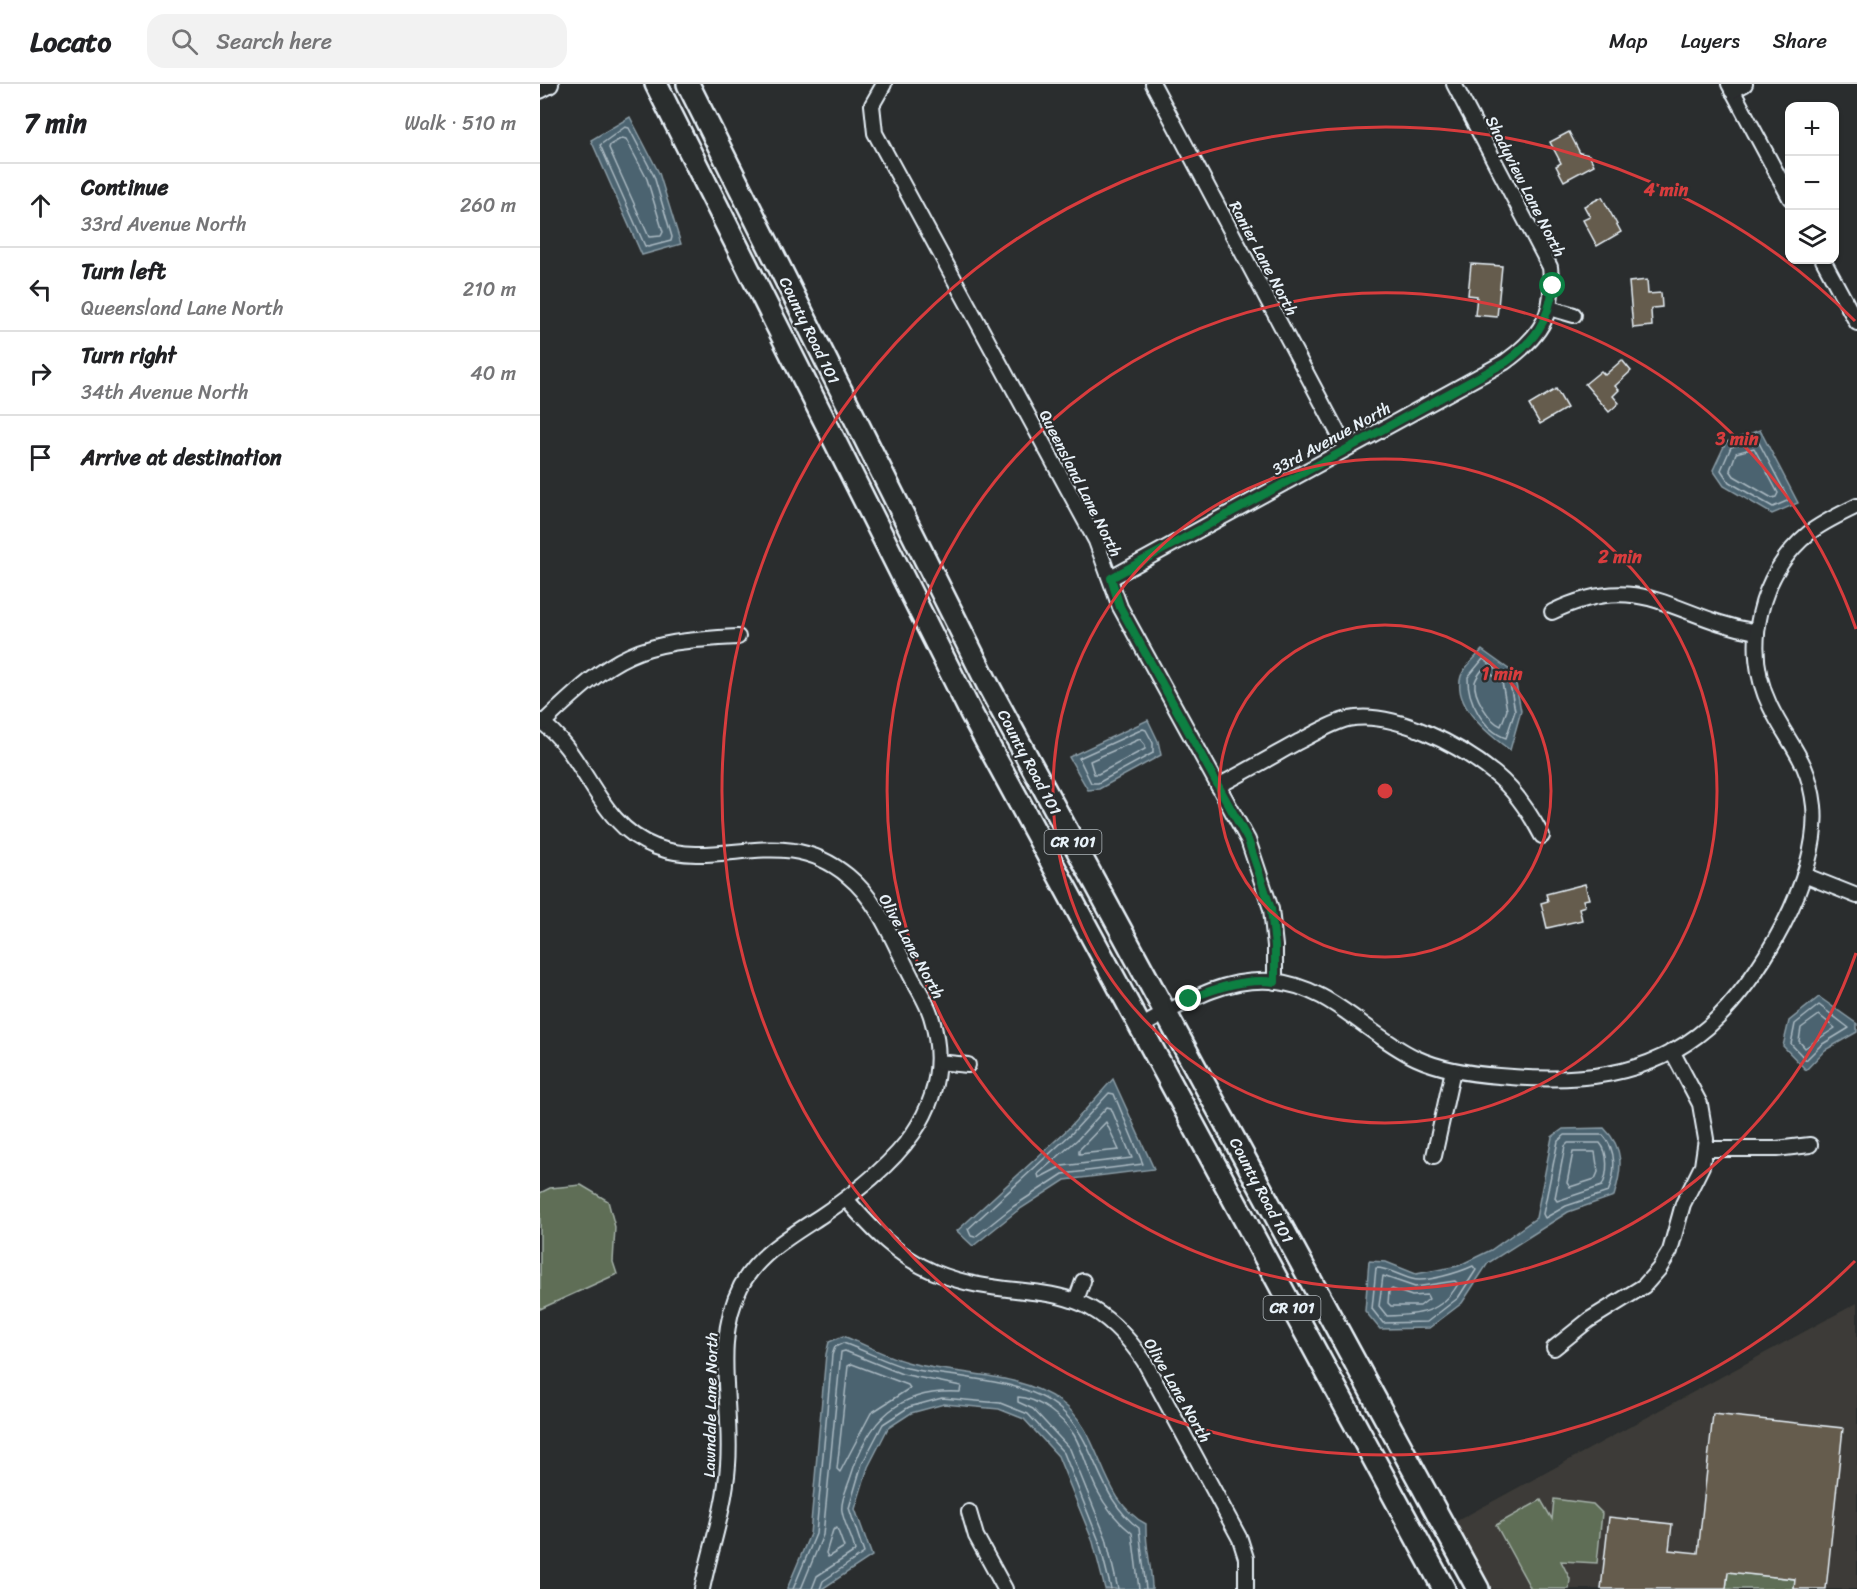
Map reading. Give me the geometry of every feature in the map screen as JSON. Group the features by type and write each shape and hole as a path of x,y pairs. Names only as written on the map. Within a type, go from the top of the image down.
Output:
{"main road":[{"name":"County Road 101","path":"656,84 971,713 1444,1589"},
{"name":"County Road 101","path":"688,84 988,685 1478,1589"}],"street":[{"path":"540,89 549,84"},
{"name":"Queensland Lane North","path":"884,84 872,105 875,133 1096,541 1120,607 1248,840 1271,909 1275,946 1275,982"},
{"name":"Ranier Lane North","path":"1153,84 1346,448"},
{"name":"Shadyview Lane North","path":"1454,84 1550,267 1553,286 1550,308"},
{"path":"1745,84 1730,88 1785,189"},
{"path":"1824,264 1857,324"},
{"path":"1550,308 1574,315"},
{"name":"33rd Avenue North","path":"1111,578 1506,362 1534,338 1550,308"},
{"path":"1140,1028 1189,999 1215,988 1243,982 1275,982 1298,986 1325,996 1416,1058 1454,1070 1538,1080 1573,1080 1620,1071 1672,1051 1705,1029 1730,1006 1752,978 1771,946 1804,875 1814,834 1809,779 1799,753 1770,706 1761,681 1756,653 1763,600 1774,575 1790,552 1809,534 1857,506"},
{"path":"1552,612 1577,600 1603,594 1630,594 1656,599 1731,628 1757,632"},
{"path":"542,722 607,666 634,652 664,643 738,637"},
{"path":"1218,786 1347,719 1372,717 1396,720 1419,729 1495,774 1530,813 1542,836"},
{"name":"Olive Lane North","path":"542,722 571,753 615,821 635,837 656,848 681,853 705,854 781,849 805,854 848,876 878,913 928,1008 938,1062 933,1091 925,1117 889,1163 846,1199 883,1239 907,1257 933,1271 962,1281 1076,1300 1112,1322 1130,1340 1144,1361 1240,1539 1246,1558 1248,1578 1246,1589"},
{"path":"1804,875 1857,896"},
{"path":"1554,1348 1589,1320 1644,1286 1659,1269 1670,1251 1683,1204 1702,1166 1706,1149 1700,1104 1672,1051"},
{"path":"938,1062 968,1065"},
{"path":"1434,1156 1454,1070"},
{"path":"1706,1149 1776,1149 1810,1145"},
{"name":"Lawndale Lane North","path":"702,1589 724,1502 728,1462 726,1330 732,1306 742,1284 756,1264 774,1247 846,1199"},
{"path":"1076,1300 1083,1281"},
{"path":"969,1512 976,1536 1005,1589"}],"shaded area":[{"path":"1857,1303 1857,1589 1488,1589 1453,1523"}],"green space":[{"path":"581,1185 608,1201 615,1227 613,1262 617,1274 540,1309 540,1193 550,1188"},
{"path":"1554,1499 1593,1504 1602,1513 1597,1563 1561,1561 1570,1579 1569,1589 1531,1589 1496,1525 1541,1500 1552,1519"},
{"path":"1728,1572 1795,1579 1794,1589 1726,1589"}],"water":[{"path":"630,117 659,173 681,244 642,255 591,140"},
{"path":"1760,430 1798,503 1772,514 1724,486 1713,470 1726,442"},
{"path":"1482,650 1514,673 1521,711 1510,750 1474,719 1462,698 1461,676"},
{"path":"1148,720 1158,741 1161,755 1099,789 1088,790 1069,757"},
{"path":"1819,997 1857,1024 1857,1032 1825,1050 1806,1070 1783,1046 1789,1021"},
{"path":"1113,1079 1154,1169 1065,1180 1017,1211 973,1246 957,1231 1068,1129"},
{"path":"1604,1128 1619,1152 1620,1169 1614,1196 1568,1212 1488,1263 1462,1303 1429,1328 1380,1329 1365,1311 1369,1261 1386,1262 1416,1274 1458,1266 1491,1250 1536,1218 1552,1137 1563,1129"},
{"path":"843,1336 907,1362 1006,1379 1044,1392 1061,1402 1075,1415 1086,1431 1109,1483 1119,1499 1130,1513 1146,1524 1152,1589 1105,1589 1093,1542 1058,1456 1024,1419 999,1409 944,1404 911,1413 888,1428 868,1467 855,1509 872,1556 822,1589 787,1589 810,1534 826,1354 829,1342"}],"building":[{"path":"1569,132 1580,153 1589,155 1594,165 1564,181 1556,166 1561,163 1550,142"},
{"path":"1602,197 1621,232 1597,246 1583,220 1590,217 1584,206"},
{"path":"1471,264 1502,266 1497,317 1475,315 1477,296 1468,295"},
{"path":"1647,280 1648,294 1661,293 1662,307 1653,308 1651,311 1652,326 1633,328 1629,282"},
{"path":"1622,360 1631,371 1615,386 1619,390 1613,396 1619,403 1609,412 1585,384 1601,371 1605,375"},
{"path":"1556,389 1567,408 1540,424 1529,405"},
{"path":"1585,884 1589,899 1583,900 1585,906 1579,908 1582,920 1547,928 1541,903 1548,901 1546,894"},
{"path":"1713,1414 1843,1428 1826,1589 1794,1589 1795,1579 1728,1572 1726,1589 1601,1589 1609,1517 1672,1524 1669,1550 1698,1553"}],"route":[{"path":"1189,999 1215,988 1243,982 1275,982 1275,946 1271,909 1248,840 1120,607 1111,578 1506,362 1527,346 1541,330 1550,308 1553,286"}]}
